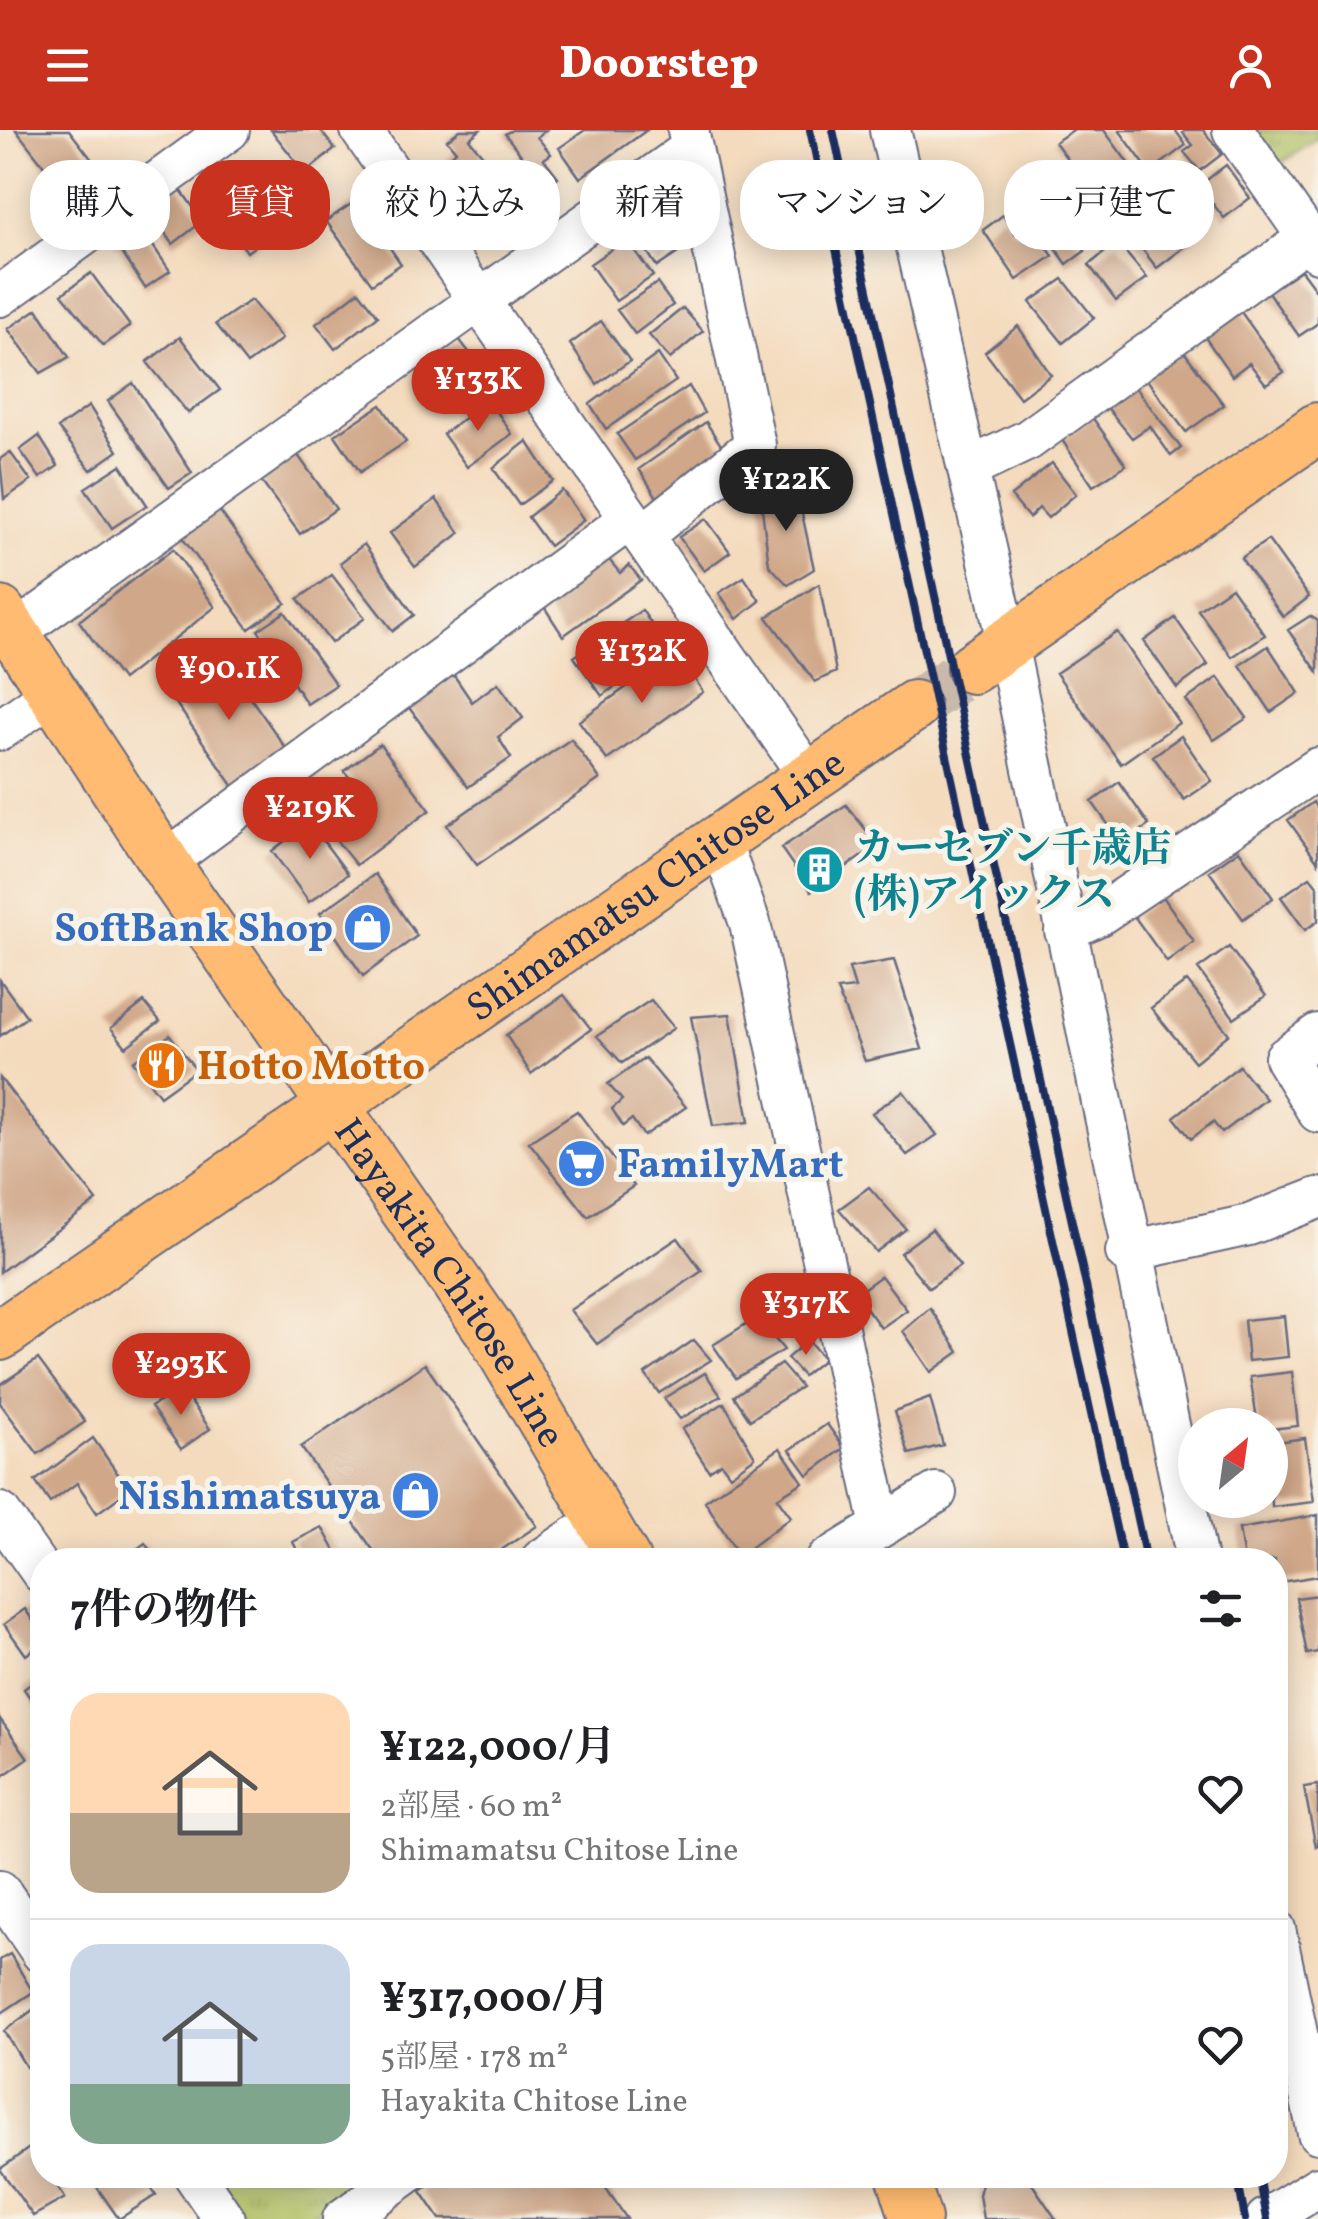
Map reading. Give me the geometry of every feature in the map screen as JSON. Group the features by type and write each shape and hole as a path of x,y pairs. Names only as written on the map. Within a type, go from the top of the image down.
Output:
{"main road":[{"path":"989,655 1318,428"},
{"name":"Hayakita Chitose Line","path":"7,623 164,862 491,1332 613,1539"},
{"name":"Shimamatsu Chitose Line","path":"0,1335 914,706"},
{"path":"906,2188 916,2219"}],"street":[{"path":"0,296 229,130"},
{"path":"361,130 810,778"},
{"path":"890,130 968,469 989,655 1065,931 1129,1251 1195,1548"},
{"path":"968,469 1028,440 1313,245 1233,130"},
{"path":"7,623 479,301 690,139 755,446 164,862"},
{"path":"0,730 53,694"},
{"path":"1065,931 1100,915 1318,768"},
{"path":"719,838 750,923 881,1526"},
{"path":"1318,1034 1285,1058 1318,1112"},
{"path":"1129,1251 1249,1225 1318,1198"},
{"path":"846,1548 936,1492"},
{"path":"0,1513 30,1556"},
{"path":"583,1548 613,1539"},
{"path":"15,1911 30,1934"},
{"path":"1288,1991 1318,2133"},
{"path":"1266,2219 1318,2187"},
{"path":"203,2188 224,2219"},
{"path":"343,2219 387,2188"}],"green space":[{"path":"1253,130 1318,130 1318,138 1278,165"},
{"path":"222,2188 352,2188 306,2219 243,2219"}],"building":[{"path":"16,130 69,130 92,160 39,160"},
{"path":"271,130 320,130 335,149 321,160 295,160"},
{"path":"460,130 480,130 469,139 487,160 447,160 456,151 447,140"},
{"path":"512,130 546,130 537,137 551,154 545,160 514,160 521,155 505,134"},
{"path":"585,130 647,130 605,160 580,160 580,178 559,148"},
{"path":"1073,130 1104,130 1126,160 1068,160 1055,142"},
{"path":"1119,130 1175,130 1186,145 1166,160 1141,160"},
{"path":"1203,130 1222,154 1214,160 1191,160 1184,152 1193,145 1183,133"},
{"path":"1226,165 1250,198 1224,218 1214,205 1214,174"},
{"path":"178,186 190,203 190,231 173,244 170,240 170,192"},
{"path":"350,205 350,250 391,250 401,264 372,284 330,226 330,218"},
{"path":"1003,215 1004,250 1049,250 1053,256 1017,280 984,229"},
{"path":"120,250 156,250 170,271 145,288"},
{"path":"610,250 634,250 653,276 616,301 590,264"},
{"path":"646,250 680,250 681,251 657,267"},
{"path":"1057,250 1084,250 1085,251 1067,264"},
{"path":"1107,250 1124,250 1147,278 1116,301 1089,265"},
{"path":"1143,250 1181,250 1157,268"},
{"path":"1301,270 1318,293 1318,323 1299,336 1268,292"},
{"path":"91,273 130,326 103,345 62,294"},
{"path":"1063,279 1094,318 1063,343 1030,302"},
{"path":"657,283 673,305 635,334 617,310"},
{"path":"359,291 378,316 335,349 316,324"},
{"path":"251,300 282,339 247,364 216,324"},
{"path":"1236,305 1284,372 1266,384 1249,363 1232,376 1202,333"},
{"path":"683,308 703,331 670,359 649,335"},
{"path":"37,309 69,357 41,373 8,329"},
{"path":"601,321 630,361 597,384 570,344"},
{"path":"1018,326 1051,375 1020,398 985,352"},
{"path":"180,337 220,390 188,413 147,362"},
{"path":"459,339 494,385 464,405 431,360"},
{"path":"1182,349 1224,405 1186,432 1145,377"},
{"path":"658,354 676,381 606,429 590,404"},
{"path":"133,383 192,473 169,488 108,401"},
{"path":"1134,385 1181,448 1171,456 1150,426 1132,438 1105,405"},
{"path":"689,386 704,413 635,460 617,434"},
{"path":"489,400 512,434 467,467 443,434"},
{"path":"381,405 406,442 360,472 335,435"},
{"path":"89,406 118,451 91,470 58,428"},
{"path":"1092,417 1126,465 1093,486 1062,440"},
{"path":"706,422 726,453 660,502 639,469"},
{"path":"39,436 58,466 40,478 20,450"},
{"path":"527,441 553,481 519,505 493,468"},
{"path":"295,451 336,509 300,534 258,477"},
{"path":"10,452 31,481 4,499 0,459"},
{"path":"1052,463 1076,494 1048,518 1039,508 1029,518 1011,496"},
{"path":"121,465 147,505 112,528 85,488"},
{"path":"796,486 814,569 788,585 769,565 760,493"},
{"path":"562,490 584,520 549,546 528,517"},
{"path":"436,499 460,533 415,567 390,533"},
{"path":"217,507 286,603 249,629 181,536"},
{"path":"706,519 730,552 704,571 679,537"},
{"path":"1268,540 1309,597 1283,617 1241,558"},
{"path":"364,544 414,615 393,631 340,563"},
{"path":"173,549 215,607 122,680 79,621"},
{"path":"606,556 620,573 629,565 641,580 563,636 541,602"},
{"path":"332,575 365,618 331,643 298,599"},
{"path":"744,577 760,601 737,619 719,593"},
{"path":"819,584 836,672 815,682 767,617"},
{"path":"1231,587 1265,635 1232,657 1198,610"},
{"path":"642,610 667,648 602,696 574,657"},
{"path":"285,612 336,685 307,704 258,630"},
{"path":"1310,616 1318,621 1318,672 1288,630"},
{"path":"1175,618 1208,665 1177,688 1144,641"},
{"path":"1117,632 1179,723 1121,764 1056,673"},
{"path":"1268,646 1299,693 1271,712 1240,665"},
{"path":"677,651 703,692 607,760 579,721"},
{"path":"224,660 287,750 234,787 171,696"},
{"path":"451,671 472,702 498,683 523,718 498,737 511,758 468,787 407,705"},
{"path":"1218,677 1247,718 1214,740 1186,700"},
{"path":"1181,736 1212,781 1184,800 1153,756"},
{"path":"571,739 600,779 477,865 447,825"},
{"path":"380,744 430,810 356,865 335,839 374,807 344,771"},
{"path":"1119,782 1149,825 1122,844 1092,802"},
{"path":"1313,802 1318,810 1318,862 1288,820"},
{"name":"カーセブン千歳店 (株)アイックス","path":"846,805 878,845 811,891 781,848"},
{"path":"309,822 348,874 309,902 272,851"},
{"path":"1239,850 1273,898 1243,919 1209,871"},
{"path":"375,874 417,936 363,976 320,913"},
{"path":"1310,877 1318,887 1318,921 1305,930 1281,897"},
{"path":"1162,895 1194,942 1167,962 1134,916"},
{"path":"1229,947 1266,996 1234,1018 1198,969"},
{"path":"894,960 922,1049 865,1061 837,990 855,988 849,968"},
{"path":"0,980 27,1017 0,1036"},
{"path":"1187,981 1229,1034 1195,1062 1151,1008"},
{"path":"564,995 591,1029 531,1074 506,1035"},
{"path":"651,1000 674,1028 622,1063 597,1036"},
{"path":"144,1002 160,1021 126,1047 111,1028"},
{"path":"730,1014 749,1122 713,1126 691,1017"},
{"path":"170,1035 196,1070 160,1096 133,1061"},
{"path":"645,1058 686,1107 644,1136 632,1119 623,1126 612,1109 622,1100 608,1084"},
{"path":"1239,1066 1266,1099 1222,1133 1213,1122 1191,1139 1174,1117"},
{"path":"0,1078 97,1201 0,1272"},
{"path":"903,1091 937,1135 907,1155 872,1113"},
{"path":"577,1111 634,1186 588,1217 529,1142"},
{"path":"869,1187 906,1229 876,1252 839,1209"},
{"path":"932,1229 960,1266 929,1288 900,1253"},
{"path":"678,1238 702,1271 597,1344 570,1310"},
{"path":"881,1276 907,1310 881,1328 856,1294"},
{"path":"930,1308 959,1352 931,1372 903,1331"},
{"path":"1284,1316 1288,1357 1248,1361 1244,1320"},
{"path":"757,1317 784,1350 736,1378 713,1345"},
{"path":"694,1340 711,1360 659,1393 645,1374"},
{"path":"808,1340 824,1359 803,1376 787,1358"},
{"path":"38,1359 85,1422 38,1454 0,1403 0,1385"},
{"path":"425,1364 537,1526 504,1548 372,1548 301,1447"},
{"path":"781,1364 801,1387 750,1420 734,1396"},
{"path":"1292,1372 1298,1426 1288,1427 1288,1408 1255,1408 1250,1377"},
{"path":"705,1373 721,1396 680,1419 664,1398"},
{"path":"181,1388 210,1429 181,1449 151,1407"},
{"path":"930,1398 943,1445 909,1454 895,1411"},
{"path":"724,1403 755,1457 730,1475 721,1463 709,1471 682,1429"},
{"path":"827,1424 844,1448 808,1475 790,1450"},
{"path":"93,1438 129,1490 97,1513 77,1483 50,1503 35,1481"},
{"path":"1305,1438 1314,1502 1288,1505 1288,1440"},
{"path":"780,1448 803,1482 777,1498 791,1517 750,1548 734,1548 705,1501"},
{"path":"1318,1515 1318,1576 1288,1581 1288,1548 1242,1548 1239,1529"},
{"path":"322,1527 333,1548 296,1548 293,1542"},
{"path":"1318,1595 1318,1652 1307,1654 1296,1598"},
{"path":"25,1609 30,1616 30,1652 26,1655 4,1624"},
{"path":"0,1719 28,1758 0,1778"},
{"path":"1318,1785 1318,1846 1316,1847 1304,1787"},
{"path":"10,1954 30,1987 30,1994 0,2014 0,1960"},
{"path":"30,2012 30,2064 26,2067 4,2031"},
{"path":"30,2147 30,2188 58,2188 65,2198 33,2216 0,2169"},
{"path":"98,2188 151,2188 156,2195 119,2219"},
{"path":"606,2188 627,2219 440,2219 421,2191"},
{"path":"981,2188 1035,2188 1056,2219 983,2219"}],"tunnel":[{"path":"914,706 972,668"}],"railway":[{"path":"810,130 1120,1548"},
{"path":"833,130 1143,1548"},
{"path":"1239,2188 1245,2219"},
{"path":"1261,2188 1267,2219"}],"place":[{"name":"カーセブン千歳店 (株)アイックス","path":"819,870"},
{"name":"SoftBank Shop","path":"368,927"},
{"name":"Hotto Motto","path":"162,1065"},
{"name":"FamilyMart","path":"582,1163"},
{"name":"Nishimatsuya","path":"416,1495"}]}
